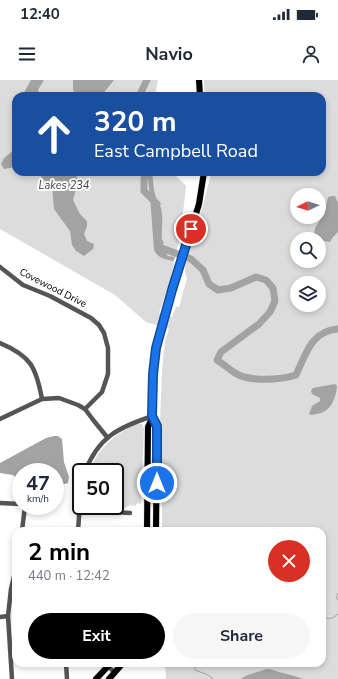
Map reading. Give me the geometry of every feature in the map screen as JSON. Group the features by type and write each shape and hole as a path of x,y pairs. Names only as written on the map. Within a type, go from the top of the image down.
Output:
{"main road":[{"path":"199,80 200,92"},
{"path":"147,527 148,427 152,416 153,374 156,348 169,297 199,204 203,176"},
{"path":"152,416 157,426 156,527"},
{"path":"96,679 106,667"},
{"path":"109,679 120,667"}],"street":[{"name":"Covewood Drive","path":"0,267 23,285 62,302 91,318 99,325 104,333 108,348 108,374 102,392 85,409"},
{"path":"0,343 18,351 29,361 36,374 42,399"},
{"path":"0,419 42,399 59,398 85,409 107,437"},
{"path":"90,463 97,449 107,437 128,424 152,416"},
{"path":"0,503 12,504"},
{"path":"124,513 130,513"},
{"path":"22,527 24,515"},
{"path":"78,527 79,515"},
{"path":"12,585 8,616 12,647"},
{"path":"0,616 8,616"},
{"path":"12,679 13,667"},
{"path":"66,667 66,679"},
{"path":"110,667 115,673"}],"shaded area":[{"path":"0,80 158,80 156,92 12,92 12,176 176,176 186,186 181,231 171,277 159,313 172,317 176,307 179,307 187,278 185,272 186,258 200,216 210,176 326,176 326,92 205,92 204,80 338,80 338,679 166,679 165,667 326,667 326,527 162,527 162,442 160,421 162,370 165,341 169,329 146,322 115,295 0,229"},
{"path":"137,424 142,424 144,429 141,504 137,503 135,506 130,505 124,508 124,463 93,463 114,437"}],"water":[{"path":"31,80 44,80 38,90 39,92 24,92"},
{"path":"73,80 114,80 104,92 74,92"},
{"name":"Lakes 234","path":"12,151 12,168 4,169 1,164 4,158"},
{"name":"Lakes 234","path":"41,176 76,176 78,182 73,200 80,214 87,221 84,234 87,241 94,244 93,249 84,256 76,251 72,245 70,231 54,209 52,186"},
{"path":"148,176 152,176 157,202 162,210 163,248 168,256 175,257 173,261 164,259 154,250"},
{"path":"335,196 338,203 338,232 330,242 326,241 326,232 314,232 318,224 326,224 326,206 328,197"},
{"path":"335,384 337,386 336,394 331,406 320,413 309,414 312,406 320,401 320,398 312,394 311,391 313,388"},
{"path":"58,436 62,439 64,462 69,477 68,483 64,484 64,463 12,463 12,475 0,473 0,463 46,438"},
{"path":"266,669 303,679 241,679 246,675"}],"waterway":[{"path":"141,92 147,80"},
{"path":"145,176 144,191 157,204"},
{"path":"160,243 159,247 191,259 203,270 209,284 218,290 231,288 256,277 266,280 273,288 275,301 270,312 259,324 221,352 217,360 241,376 265,379 290,377 296,375 315,339 321,334 338,329"},
{"path":"338,593 336,597 338,600"},
{"path":"326,618 334,617 338,614"},
{"path":"195,667 195,670 208,675 213,679"}],"route":[{"path":"157,483 157,426 152,416 153,374 156,348 191,229"}]}
